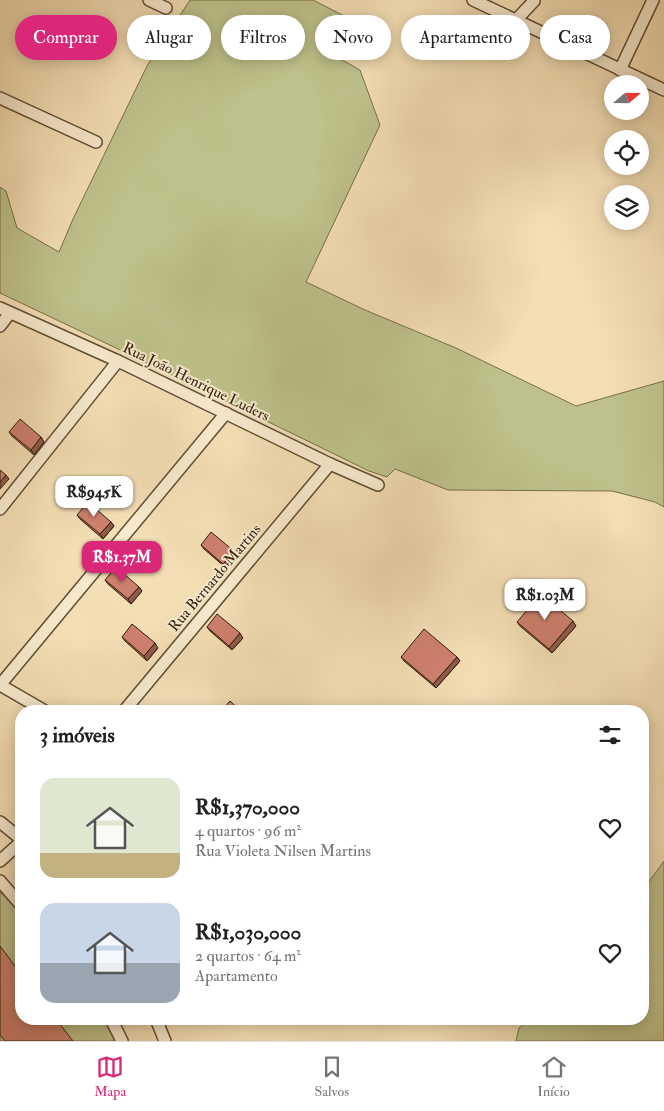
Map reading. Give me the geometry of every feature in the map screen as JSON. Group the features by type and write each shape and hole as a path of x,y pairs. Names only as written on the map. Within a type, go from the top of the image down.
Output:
{"street":[{"path":"149,0 166,8"},
{"path":"473,0 506,15"},
{"path":"526,15 534,0"},
{"path":"620,70 653,0"},
{"path":"530,26 664,90"},
{"path":"0,98 96,142"},
{"path":"0,326 5,310"},
{"name":"Rua João Henrique Luders","path":"5,310 118,361 330,464 378,485"},
{"path":"0,508 118,361"},
{"path":"35,705 0,685 226,414"},
{"name":"Rua Bernardo Martins","path":"129,705 330,464"},
{"path":"0,822 15,836"},
{"path":"0,861 15,847"},
{"path":"0,881 15,898"},
{"path":"114,1025 122,1041"},
{"path":"158,1025 165,1041"}],"green space":[{"path":"190,0 313,0 342,15 315,15 315,60 342,60 360,70 380,125 306,282 365,310 456,348 576,406 664,381 664,507 655,502 612,491 448,490 395,469 387,477 369,471 0,293 0,187 6,191 17,228 59,252 73,219 151,60 211,60 211,15 180,15"},
{"path":"664,861 664,1041 516,1041 519,1028 523,1025 649,1025 649,882"},
{"path":"0,889 15,907 15,1025 108,1025 117,1041 0,1041"}],"building":[{"path":"20,419 41,437 31,450 9,432"},
{"path":"0,470 6,475 0,482"},
{"path":"88,502 111,522 100,534 77,515"},
{"path":"211,532 234,551 223,564 201,545"},
{"path":"116,567 139,587 128,599 105,580"},
{"path":"541,594 573,621 549,649 517,622"},
{"path":"217,614 240,633 229,646 207,627"},
{"path":"132,624 155,643 144,656 122,637"},
{"path":"424,629 457,657 433,684 401,657"},
{"path":"230,701 234,705 226,705"},
{"path":"0,946 15,966 15,1025 61,1025 73,1041 5,1041 0,1035"}]}
